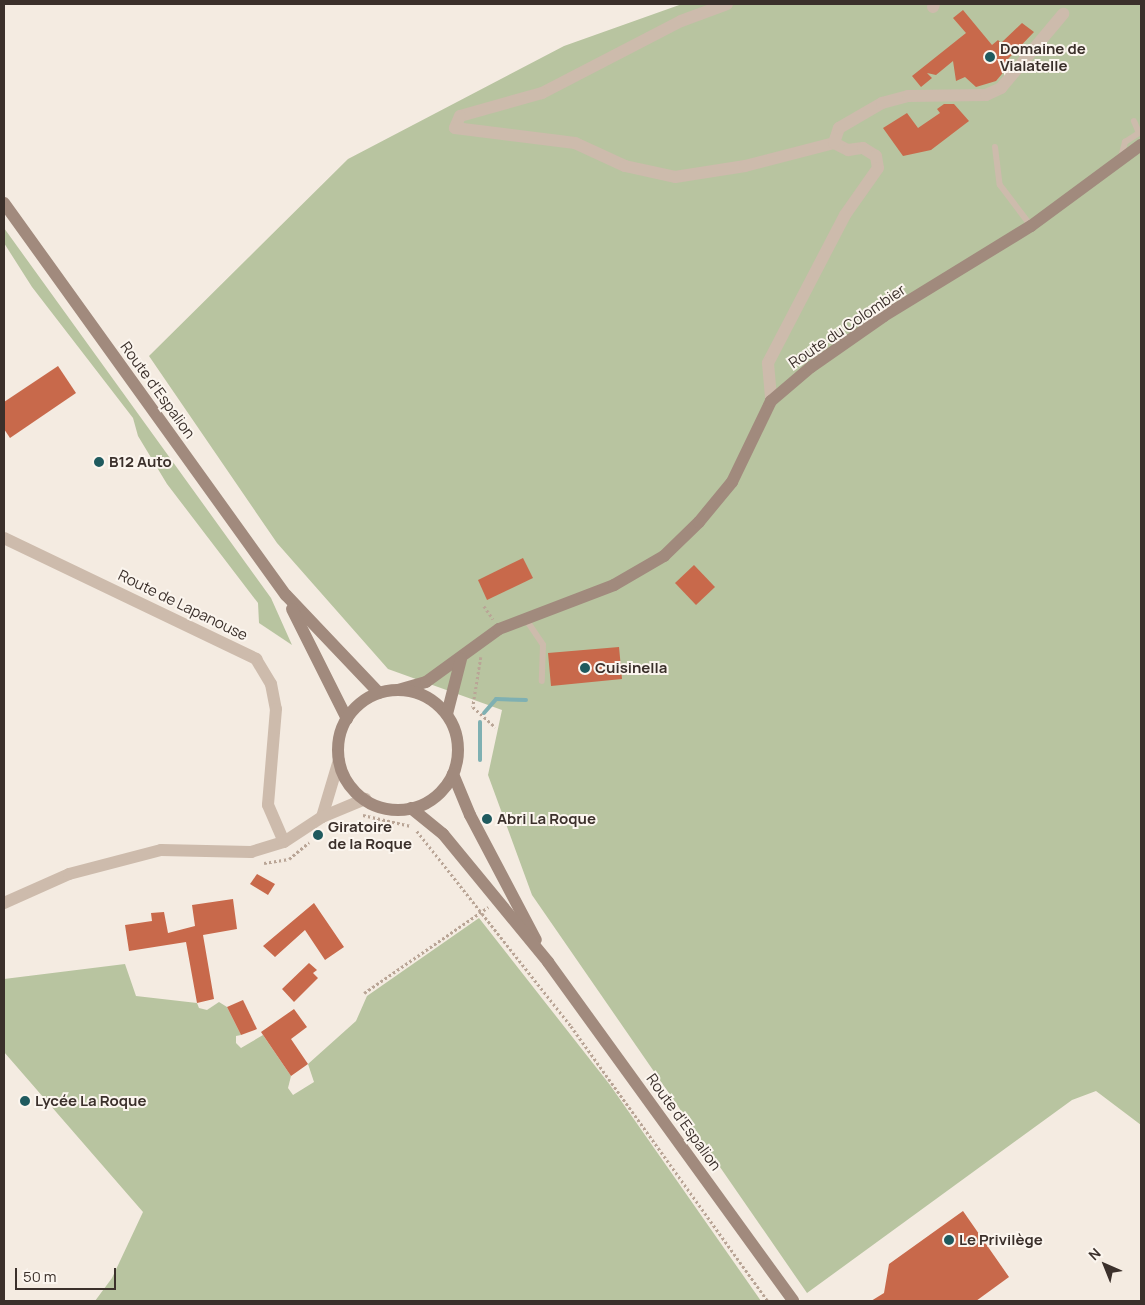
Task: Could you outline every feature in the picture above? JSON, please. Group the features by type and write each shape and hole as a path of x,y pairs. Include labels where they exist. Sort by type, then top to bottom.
{"main road":[{"name":"Route du Colombier","path":"398,690 426,682 461,659 482,640 525,618 614,585 664,556 699,522 732,482 771,401 811,367 884,316 1030,226 1141,145"},
{"name":"Route d'Espalion","path":"4,203 286,595 379,693"},
{"name":"Route d'Espalion","path":"286,595 347,719"},
{"path":"447,714 461,659"},
{"path":"398,690 425,696 447,714 458,743 453,774 436,796 411,808 387,808 365,799 348,782 340,760 340,739 347,719 361,703 379,693 398,690"},
{"name":"Route d'Espalion","path":"453,774 470,815 548,962"},
{"name":"Route d'Espalion","path":"411,808 443,834 496,901 548,962 793,1301"}],"street":[{"path":"727,4 681,21 542,93 460,116 455,128 575,143 625,166 675,177 744,166 834,143 848,150 863,148 876,156 878,168 845,215 768,363 771,401"},
{"path":"834,143 838,128 882,103 908,96 986,96 1001,88 1063,14"},
{"name":"Route de Lapanouse","path":"4,538 256,659 271,684 276,709 268,805 284,842"},
{"path":"322,817 340,760"},
{"path":"4,903 68,874 161,850 251,852 284,842 322,817 365,799"}],"lane":[{"path":"1120,161 1125,142 1139,133 1134,120"},
{"path":"995,147 1000,185 1030,226"},
{"path":"525,618 543,645 542,681"}],"path":[{"path":"482,640 473,707 495,727"},
{"path":"359,815 414,826 482,911 644,1123 768,1301"},
{"path":"261,863 284,860 312,840"},
{"path":"364,993 496,901"}],"green space":[{"path":"682,4 1141,4 1141,1125 1096,1091 1072,1100 807,1293 532,895 488,775 502,710 388,669 277,543 149,356 348,159 564,46"},
{"path":"4,228 271,598 292,645 259,623 258,603 167,484 138,436 133,418 32,287 4,243"},
{"path":"479,918 610,1085 761,1301 95,1301 112,1278 143,1212 4,1052 4,979 125,964 136,996 197,1003 199,1008 207,1010 219,1002 227,1007 241,1035 236,1036 236,1043 241,1048 263,1035 291,1076 288,1088 293,1095 314,1082 308,1064 356,1021 367,996"}],"building":[{"path":"963,10 992,45 998,40 1001,43 1022,23 1034,32 1008,59 1012,62 996,81 976,87 965,77 956,81 953,61 936,75 927,73 932,78 921,87 912,76 966,33 953,18"},
{"path":"944,104 954,104 969,121 931,150 903,156 883,128 907,113 918,128 940,113 937,109"},
{"path":"58,366 76,393 10,438 4,429 4,402"},
{"path":"523,558 533,578 487,600 478,580"},
{"path":"694,565 715,587 696,605 675,583"},
{"name":"Cuisinella","path":"619,647 622,679 551,686 548,653"},
{"path":"257,874 275,884 268,895 250,884"},
{"path":"233,899 237,929 203,935 214,999 197,1003 186,942 129,951 125,925 152,921 151,913 164,912 168,933 195,926 192,905"},
{"path":"314,903 344,947 325,960 305,930 275,957 263,946"},
{"path":"309,963 317,970 313,973 318,978 294,1002 282,989"},
{"path":"243,1000 257,1029 241,1035 227,1007"},
{"path":"294,1009 307,1027 291,1039 308,1064 291,1076 261,1032"},
{"path":"963,1211 1009,1277 976,1301 871,1301 884,1293 889,1264"}],"waterway":[{"path":"484,713 496,699 526,700"},
{"path":"480,722 480,760"}],"place":[{"name":"Domaine de Vialatelle","path":"990,57"},
{"name":"B12 Auto","path":"99,462"},
{"name":"Cuisinella","path":"585,668"},
{"name":"Abri La Roque","path":"487,819"},
{"name":"Giratoire de la Roque","path":"318,835"},
{"name":"Lycée La Roque","path":"25,1101"},
{"name":"Le Privilège","path":"949,1240"}]}
